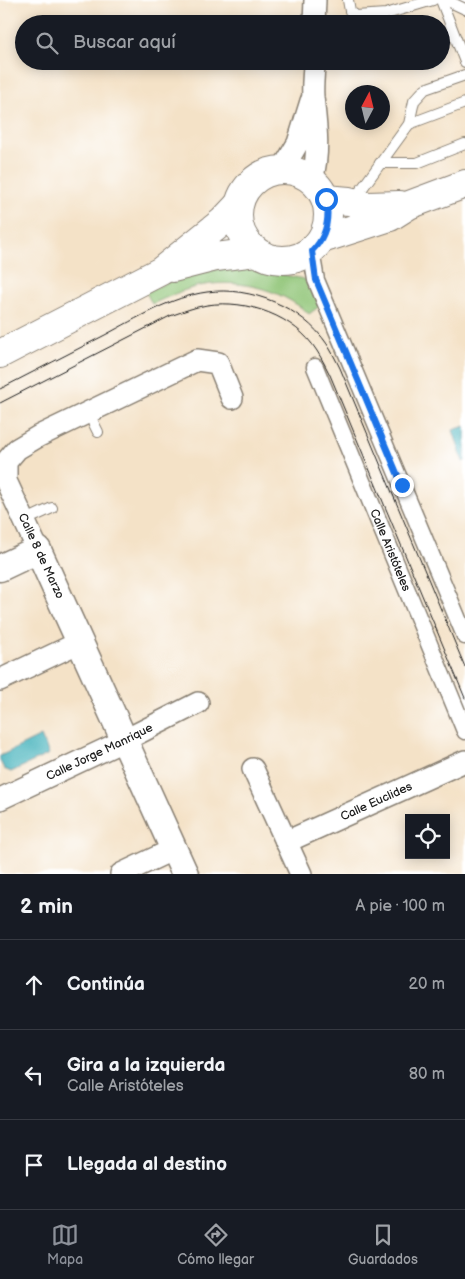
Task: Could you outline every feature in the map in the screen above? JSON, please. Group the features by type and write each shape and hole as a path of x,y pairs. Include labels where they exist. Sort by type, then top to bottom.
{"main road":[{"path":"409,204 368,206 329,193 298,173 282,170 268,172 255,180 245,190 239,204 238,217 240,230 246,242 256,252 269,259 284,261 298,258 317,245 390,217 409,204 465,184"},
{"path":"317,245 327,226 329,193"},
{"path":"0,354 161,271 222,222 239,204"},
{"path":"161,271 216,257 256,252"}],"street":[{"path":"314,15 315,0"},
{"path":"314,70 313,96 318,130 315,169 329,193"},
{"path":"282,170 298,144 313,96"},
{"path":"317,245 316,280 465,636"},
{"name":"Calle 8 de Marzo","path":"185,874 6,481 6,462 17,449 88,412 197,360 218,363 232,398"},
{"name":"Calle Aristóteles","path":"315,367 465,731"},
{"path":"0,568 38,550"},
{"path":"0,680 80,642"},
{"name":"Calle Jorge Manrique","path":"0,799 198,703"},
{"name":"Calle Euclides","path":"286,842 465,761"},
{"path":"253,769 300,874"},
{"path":"120,874 174,849"}],"lane":[{"path":"348,0 350,11 355,15"},
{"path":"371,15 386,14 434,0"},
{"path":"441,0 447,15"},
{"path":"451,1 465,9"},
{"path":"450,23 465,62"},
{"path":"329,193 361,190 409,124 414,101 425,89 465,75"},
{"path":"409,124 465,102"},
{"path":"380,164 418,162 465,144"},
{"path":"88,412 98,432"},
{"path":"24,521 52,508"}],"green space":[{"path":"244,266 308,280 321,305 309,314 284,297 270,291 241,284 225,283 195,287 152,304 146,292 187,273"}],"water":[{"path":"465,426 465,461 463,462 453,430"},
{"path":"41,736 49,754 11,772 4,769 0,756"}],"tram line":[{"path":"0,389 154,309 180,298 207,292 241,292 258,296 290,310 304,319 316,331 327,344 340,368 465,667"},
{"path":"0,403 170,316 193,308 207,305 238,305 254,308 283,319 308,339 330,375 465,698"}],"route":[{"path":"326,199 329,213 327,226 322,240 312,251 316,280 402,485"}]}
